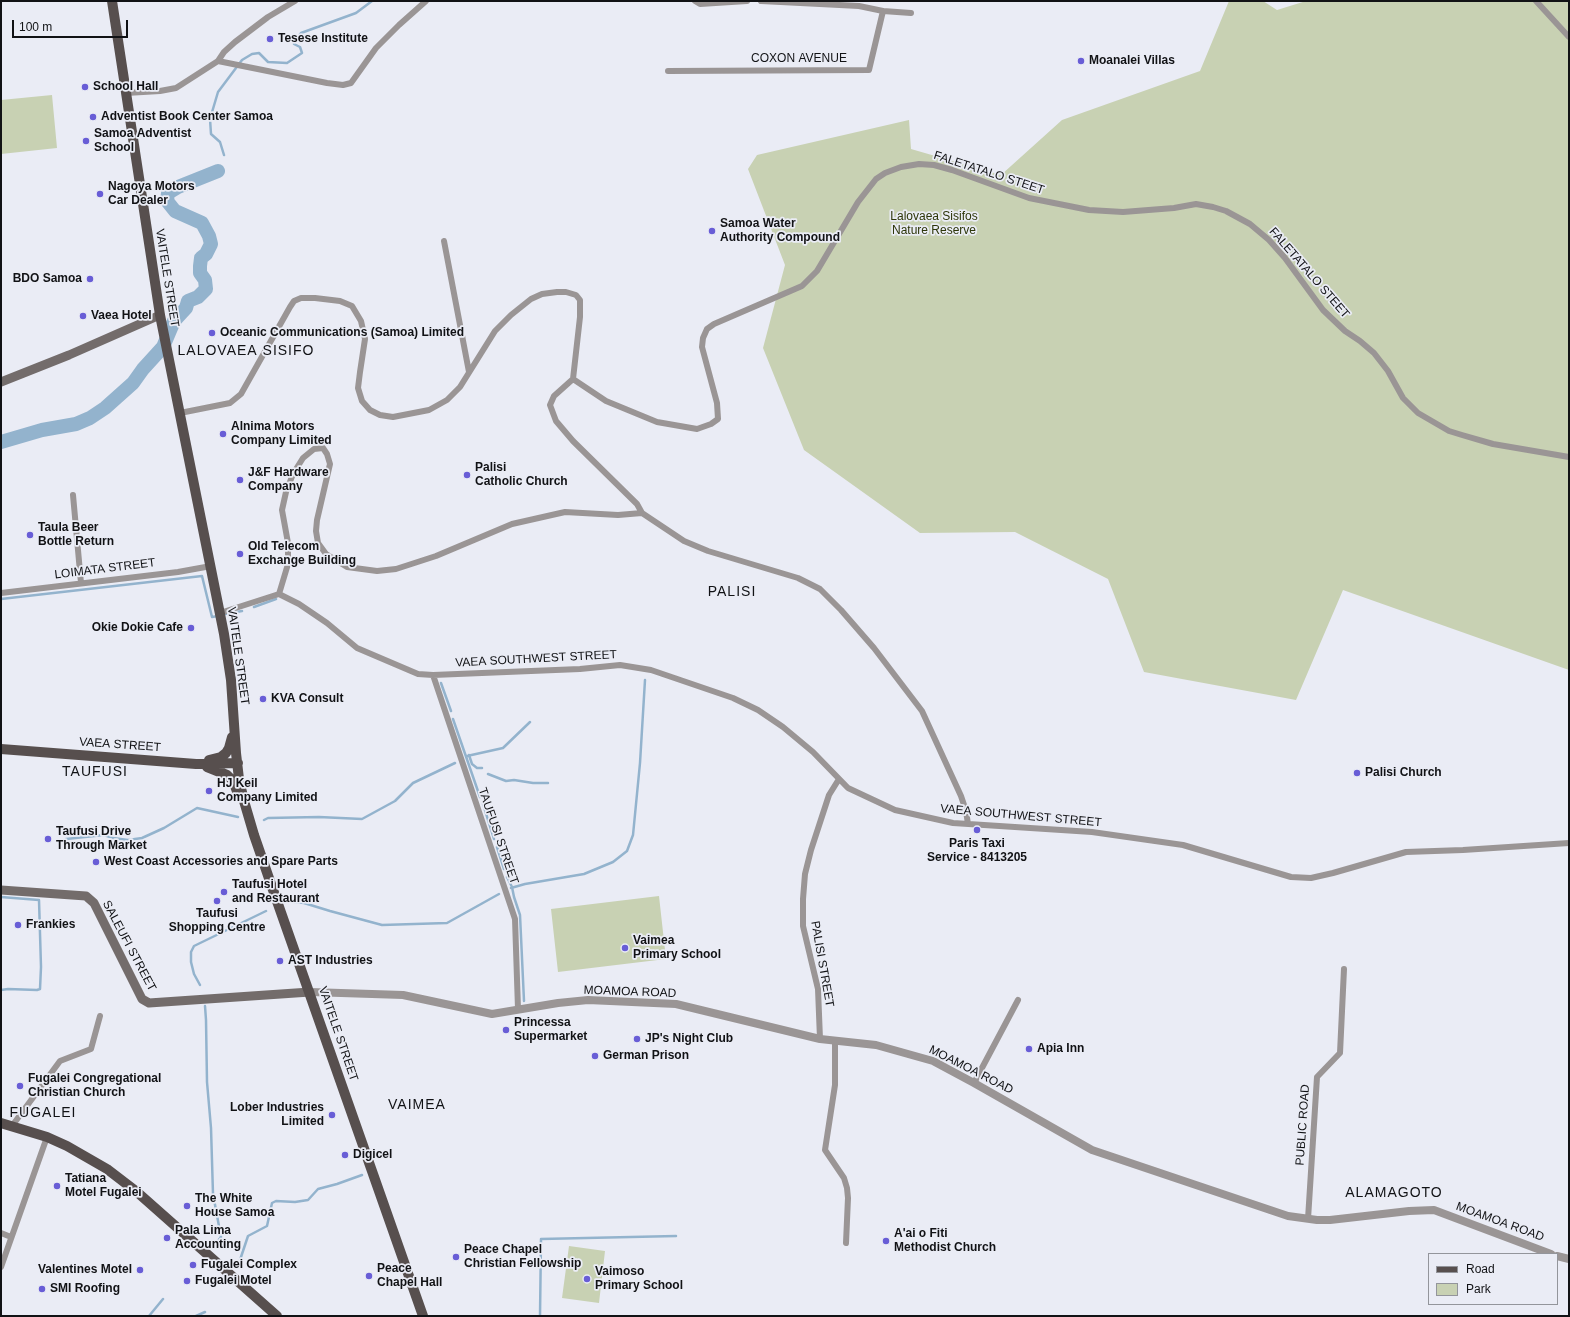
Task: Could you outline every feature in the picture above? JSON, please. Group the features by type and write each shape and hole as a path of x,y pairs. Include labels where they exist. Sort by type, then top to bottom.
{"main road":[{"name":"VAITELE STREET","path":"112,1 160,317 220,613 231,680 234,728 244,801 254,835 423,1316"},
{"path":"1,382 69,356 160,317"},
{"path":"196,764 221,757 226,753 229,748 234,728"},
{"name":"VAEA STREET","path":"1,749 196,764 238,763"},
{"path":"196,764 221,771 233,781 242,809 254,835"},
{"name":"SALEUFI STREET","path":"1,890 86,896 94,903 142,999 149,1003 310,992"},
{"path":"1,1123 47,1137 67,1146 102,1166 137,1192 277,1316"}],"street":[{"path":"126,93 160,91 176,88 218,61 224,52 235,42 268,16 295,1"},
{"path":"218,61 327,83 342,85 351,83 376,48 426,1"},
{"path":"695,1 700,4 747,1"},
{"path":"761,1 859,6 883,11 911,13"},
{"path":"1536,1 1569,37"},
{"name":"COXON AVENUE","path":"668,71 869,70 883,11"},
{"name":"FALETATALO STEET","path":"573,378 606,401 657,422 697,429 711,424 718,419 717,404 702,347 703,338 708,329 714,324 802,286 817,271 858,202 876,179 885,173 901,167 919,164 934,165 1029,198 1083,209 1123,212 1174,208 1196,204 1226,211 1250,224 1269,240 1285,258 1323,310 1345,331 1374,353 1388,371 1403,398 1418,413 1449,431 1462,435 1493,444 1569,457"},
{"path":"444,241 469,372"},
{"path":"180,413 230,403 241,394 290,307 294,301 301,298 340,301 352,306 361,321 365,339 358,388 362,401 370,410 380,415 393,417 429,410 447,400 460,387 495,331 511,315 531,299 542,294 557,292 566,292 576,295 580,300 580,317 573,378 554,396 550,404 556,421 637,504 642,513 684,541 708,551 798,578 820,589 841,610 874,648 922,711 961,796 966,811 968,824"},
{"path":"220,613 279,594 288,564 288,543 282,510 286,492 293,474 303,458 314,449 322,448 327,454 330,464 317,520 316,531 318,542 326,554 347,567 377,571 396,569 436,556 512,524 565,512 618,515 642,513"},
{"path":"73,495 81,583"},
{"name":"LOIMATA STREET","path":"1,593 178,572 211,566"},
{"name":"VAEA SOUTHWEST STREET","path":"279,594 299,604 327,623 357,648 418,674 433,675 580,669 620,665 651,670 733,698 758,710 789,732 813,752 848,788 895,810 922,817 968,824 1092,832 1183,845 1290,877 1311,878 1406,852 1569,843"},
{"name":"TAUFUSI STREET","path":"433,675 515,919 518,1009"},
{"name":"PALISI STREET","path":"820,1039 818,989 803,928 803,898 805,874 810,850 829,795 839,779"},
{"name":"PUBLIC ROAD","path":"1308,1219 1317,1077 1340,1053 1344,969"},
{"name":"MOAMOA ROAD","path":"310,992 403,995 492,1014 588,1000 676,1004 820,1039 876,1045 933,1061 1092,1150 1288,1216 1330,1220 1410,1210 1434,1210 1548,1253"},
{"path":"974,1083 1018,1000"},
{"path":"12,1126 60,1061 91,1049 100,1016"},
{"path":"835,1040 835,1085 825,1150 844,1178 847,1188 846,1243"},
{"path":"1,1267 47,1137"},
{"path":"1,1233 12,1237"},
{"path":"1558,1256 1569,1259"}],"green space":[{"name":"Lalovaea Sisifos Nature Reserve","path":"1229,1 1263,1 1277,10 1306,1 1569,1 1569,670 1343,590 1296,700 1144,672 1108,579 1015,532 920,533 804,450 763,348 785,265 748,169 757,155 909,120 911,149 1001,175 1062,120 1200,71"},
{"path":"52,95 57,148 1,154 1,100"},
{"path":"659,896 666,959 558,972 551,909"},
{"path":"569,1246 605,1251 599,1303 562,1298"}],"waterway":[{"path":"224,155 220,142 211,134 210,119 218,92 242,60 252,54 259,53 268,62 287,63 302,53 300,47 294,44 301,33 356,13 372,1"},
{"path":"1,442 42,430 76,424 90,418 105,408 133,383 143,369 163,347 174,321 186,308 188,301 198,297 206,289 205,280 200,273 200,266 201,258 206,254 211,244 209,236 202,223 175,211 167,201 168,193 178,187 218,171"},
{"path":"1,599 202,576 212,617 218,616"},
{"path":"254,607 276,599"},
{"path":"225,614 242,611"},
{"path":"511,888 525,884 584,874 613,862 627,851 633,835 640,763 645,680"},
{"path":"441,683 451,711"},
{"path":"453,719 480,797"},
{"path":"467,756 503,748 530,722"},
{"path":"469,755 472,764 477,768 482,768"},
{"path":"264,820 268,818 319,817 362,819 395,801 413,783 455,763"},
{"path":"488,774 506,781 514,780 533,783 548,783"},
{"path":"483,804 494,839"},
{"path":"66,839 104,835 128,840 142,838 164,828 197,808 238,817"},
{"path":"497,847 504,869"},
{"path":"507,877 512,887 520,915 524,1001"},
{"path":"294,902 304,903 382,925 447,923 499,894"},
{"path":"1,897 39,900 41,967 40,989 1,990"},
{"path":"200,985 194,974 191,962 191,952 194,946 266,911"},
{"path":"205,1006 207,1082 211,1128 213,1194 221,1237 212,1248"},
{"path":"239,1263 248,1236 267,1226 272,1203 276,1201 295,1202 308,1200 318,1189 362,1175"},
{"path":"540,1316 541,1239 676,1236"},
{"path":"149,1316 163,1299"},
{"path":"196,1316 205,1312"}],"place":[{"name":"Tesese Institute","path":"270,39"},
{"name":"Moanalei Villas","path":"1081,61"},
{"name":"School Hall","path":"85,87"},
{"name":"Adventist Book Center Samoa","path":"93,117"},
{"name":"Samoa Adventist School","path":"86,141"},
{"name":"Nagoya Motors Car Dealer","path":"100,194"},
{"name":"Samoa Water Authority Compound","path":"712,231"},
{"name":"BDO Samoa","path":"90,279"},
{"name":"Vaea Hotel","path":"83,316"},
{"name":"Oceanic Communications (Samoa) Limited","path":"212,333"},
{"name":"Alnima Motors Company Limited","path":"223,434"},
{"name":"Palisi Catholic Church","path":"467,475"},
{"name":"J&F Hardware Company","path":"240,480"},
{"name":"Taula Beer Bottle Return","path":"30,535"},
{"name":"Old Telecom Exchange Building","path":"240,554"},
{"name":"Okie Dokie Cafe","path":"191,628"},
{"name":"KVA Consult","path":"263,699"},
{"name":"Palisi Church","path":"1357,773"},
{"name":"HJ Keil Company Limited","path":"209,791"},
{"name":"Paris Taxi Service - 8413205","path":"977,830"},
{"name":"Taufusi Drive Through Market","path":"48,839"},
{"name":"West Coast Accessories and Spare Parts","path":"96,862"},
{"name":"Taufusi Hotel and Restaurant","path":"224,892"},
{"name":"Taufusi Shopping Centre","path":"217,901"},
{"name":"Frankies","path":"18,925"},
{"name":"Vaimea Primary School","path":"625,948"},
{"name":"AST Industries","path":"280,961"},
{"name":"Princessa Supermarket","path":"506,1030"},
{"name":"JP's Night Club","path":"637,1039"},
{"name":"Apia Inn","path":"1029,1049"},
{"name":"German Prison","path":"595,1056"},
{"name":"Fugalei Congregational Christian Church","path":"20,1086"},
{"name":"Lober Industries Limited","path":"332,1115"},
{"name":"Digicel","path":"345,1155"},
{"name":"Tatiana Motel Fugalei","path":"57,1186"},
{"name":"The White House Samoa","path":"187,1206"},
{"name":"Pala Lima Accounting","path":"167,1238"},
{"name":"A'ai o Fiti Methodist Church","path":"886,1241"},
{"name":"Peace Chapel Christian Fellowship","path":"456,1257"},
{"name":"Fugalei Complex","path":"193,1265"},
{"name":"Valentines Motel","path":"140,1270"},
{"name":"Peace Chapel Hall","path":"369,1276"},
{"name":"Vaimoso Primary School","path":"587,1279"},
{"name":"Fugalei Motel","path":"187,1281"},
{"name":"SMI Roofing","path":"42,1289"}],"district":[{"name":"LALOVAEA SISIFO","path":"246,351"},
{"name":"PALISI","path":"732,592"},
{"name":"TAUFUSI","path":"95,772"},
{"name":"VAIMEA","path":"417,1105"},
{"name":"FUGALEI","path":"43,1113"},
{"name":"ALAMAGOTO","path":"1394,1193"}]}
